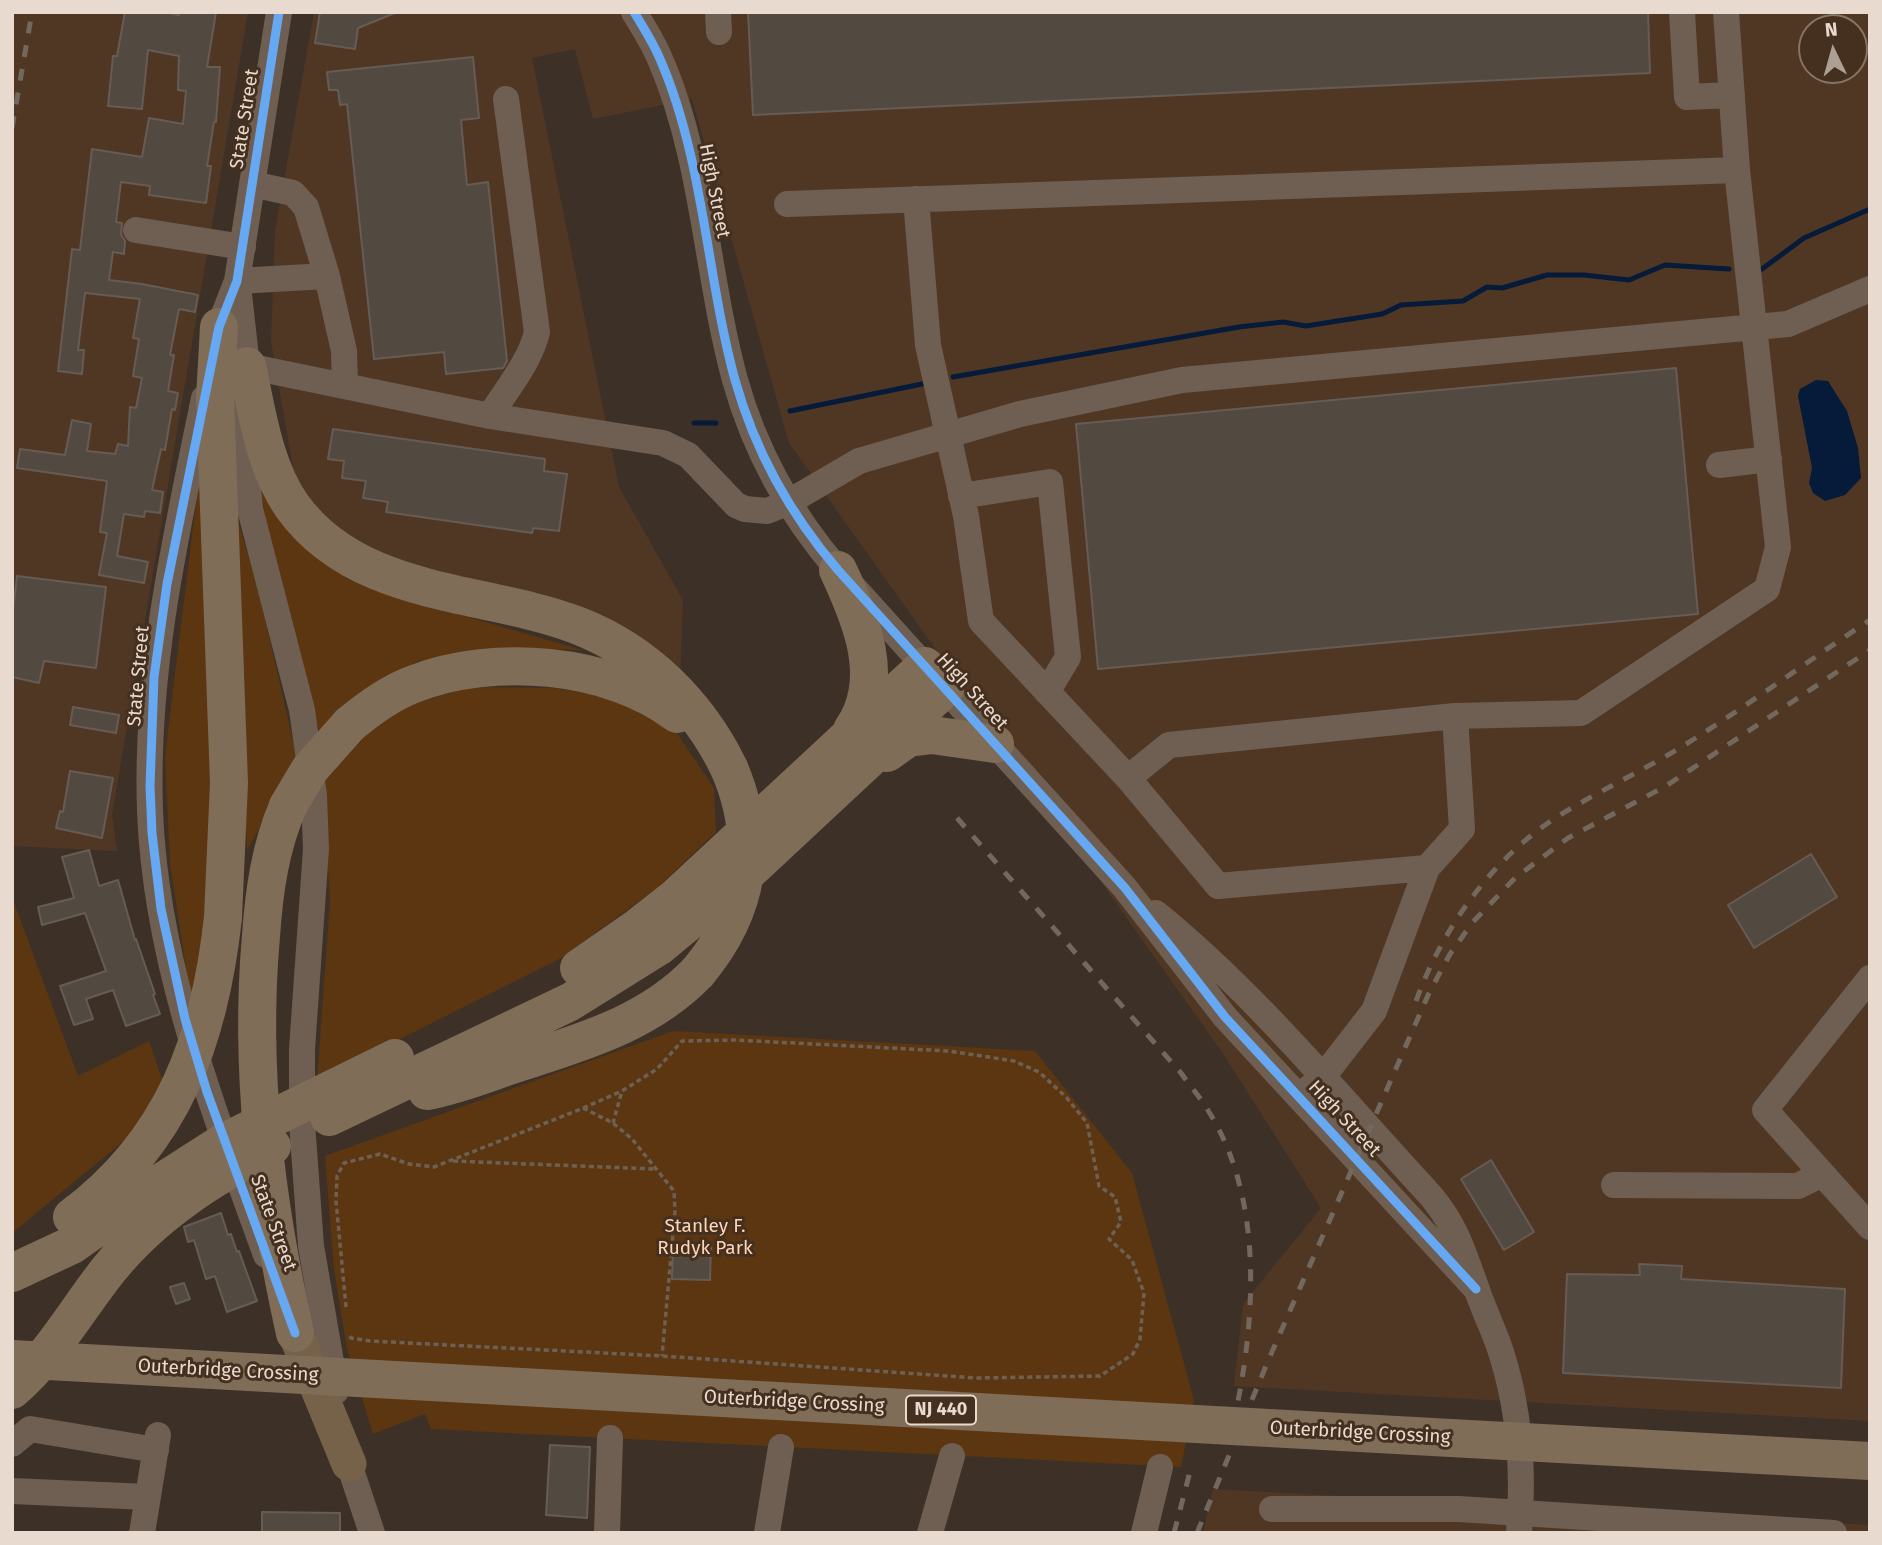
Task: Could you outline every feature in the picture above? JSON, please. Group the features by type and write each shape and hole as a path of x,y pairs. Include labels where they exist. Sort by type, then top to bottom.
{"highway":[{"path":"12,1253 60,1226 100,1196 143,1149 184,1080 201,1035 215,981 223,917 229,783 215,398 219,327"},
{"path":"12,1273 83,1239 165,1179 224,1142 405,1077 461,1082 610,1031 661,1004 698,972 732,921 746,874 743,809 729,768 702,723 672,687 634,656 607,639 562,621 379,572 346,557 320,538 291,503 276,476 265,443 247,366"},
{"path":"838,570 862,632 870,677 853,752"},
{"path":"295,1333 277,1247 261,1120 257,1045 258,969 264,899 273,850 288,806 310,769 350,724 398,691 441,676 508,667 564,670 621,683 653,698 695,729 718,752 729,768"},
{"path":"12,1390 40,1362 126,1248 157,1218 244,1161 405,1077 620,940 853,752 935,677"},
{"path":"853,752 908,738 932,736 995,744"},
{"name":"Outerbridge Crossing","path":"12,1359 1870,1461"},
{"name":"Outerbridge Crossing","path":"12,1381 1870,1482"}],"main road":[{"name":"State Street","path":"295,1333 349,1464"}],"street":[{"name":"State Street","path":"279,12 237,281 219,327 178,522 156,651 151,725 152,833 165,932 185,1019 207,1092 295,1333"},
{"name":"High Street","path":"634,12 660,58 678,110 689,150 735,379 758,445 787,503 838,570 1125,888 1204,992 1476,1289"},
{"path":"1682,12 1687,97 1732,95"},
{"path":"1128,778 1170,745 1455,716 1581,713 1766,590 1778,547 1737,170 1726,12"},
{"path":"490,416 534,343 537,332 506,99"},
{"path":"787,204 1737,170"},
{"path":"253,184 293,192 306,207 327,276 344,351 345,386"},
{"path":"916,199 928,345 961,496 981,621 1128,778 1218,886 1427,868"},
{"path":"136,230 243,247"},
{"path":"237,281 327,276"},
{"name":"State Street","path":"237,281 247,366 244,446 250,509 302,710 314,795 316,849 302,1048 303,1146 313,1259 349,1464 372,1533"},
{"path":"247,366 490,416 663,443 688,455 729,499 745,509 766,511 787,503 859,461 1020,414 1182,380 1788,324 1870,289"},
{"path":"1719,465 1769,459"},
{"path":"961,496 1050,482 1069,657 1047,692"},
{"path":"1299,1096 1322,1078 1374,1011 1427,868 1462,829 1455,716"},
{"name":"High Street","path":"1125,888 1216,966 1441,1209 1464,1248 1476,1289 1495,1334 1513,1398 1521,1458 1519,1523"},
{"path":"1870,978 1765,1110 1870,1227"},
{"path":"1614,1185 1798,1186 1822,1174"},
{"path":"12,1444 30,1429 157,1442 142,1533"},
{"path":"607,1533 610,1438"},
{"path":"767,1533 781,1447"},
{"path":"930,1533 952,1456"},
{"path":"1144,1533 1160,1466"},
{"path":"12,1491 148,1497"},
{"path":"1272,1509 1458,1521 1834,1533"}],"path":[{"path":"346,1313 336,1200 337,1176 344,1163 380,1154 409,1164 434,1167 622,1091 657,1069 682,1041 700,1039 949,1051 1014,1061 1039,1072 1066,1097 1087,1123 1099,1186 1115,1198 1121,1222 1109,1239 1132,1260 1144,1293 1140,1339 1133,1354 1100,1376 976,1378 662,1356 370,1341 351,1338 348,1326"},
{"path":"613,1123 622,1091"},
{"path":"583,1108 613,1123 632,1139 674,1191 675,1211 662,1356"},
{"path":"451,1160 656,1170"}],"shaded area":[{"path":"13,12 248,12 112,815 117,851 12,846"},
{"path":"314,12 1870,12 1870,1421 1234,1386 1243,1304 1321,1208 1224,1055 789,443 692,99 593,119 575,49 532,58 619,487 683,600 680,680 365,563 296,484 271,342 275,231"},
{"path":"1213,1489 1870,1525 1870,1533 1203,1533"}],"green space":[{"path":"200,470 211,707 212,889 191,1001 170,863 165,756"},
{"path":"259,478 405,599 583,650 499,648 418,661 358,695 319,731 262,523"},
{"path":"230,495 257,584 298,763 247,850"},
{"path":"470,687 553,688 612,696 674,729 714,788 716,832 657,888 561,958 317,1081 330,900 322,773 360,739 410,705"},
{"path":"12,897 78,1076 149,1041 164,1085 153,1117 12,1233"},
{"name":"Stanley F. Rudyk Park","path":"673,1031 1035,1051 1132,1173 1194,1400 1181,1467 431,1429 425,1414 373,1434 347,1349 334,1269 325,1156"}],"water":[{"path":"1816,380 1828,381 1847,411 1858,448 1861,478 1845,495 1825,501 1813,493 1809,483 1812,468 1798,396 1800,389"}],"building":[{"path":"125,12 179,15 179,12 216,12 207,67 220,67 216,122 207,166 211,166 206,203 149,195 150,186 121,182 116,222 122,223 124,254 113,252 109,280 198,295 195,312 179,309 170,355 174,355 168,391 178,393 175,410 172,409 165,450 161,449 152,490 163,492 160,513 145,511 144,517 124,514 117,556 148,562 144,583 99,575 107,533 100,532 107,481 17,468 20,449 65,455 72,420 91,424 87,451 115,454 118,444 128,446 130,407 136,408 142,378 133,376 139,339 133,338 140,299 85,293 78,350 84,350 82,374 58,371 72,249 80,250 92,149 142,157 149,118 183,124 186,91 178,90 179,56 148,50 142,109 108,106 113,56 117,56"},
{"path":"320,12 395,13 358,28 355,49 315,43"},
{"path":"748,12 1648,12 1650,73 753,115"},
{"path":"473,57 479,118 461,120 467,185 488,182 507,361 503,368 446,374 444,352 374,359 347,104 340,105 338,90 329,90 327,72"},
{"path":"1676,368 1698,614 1098,669 1076,424"},
{"path":"333,429 545,459 544,471 567,474 559,531 533,528 532,533 386,512 388,502 363,498 366,481 342,478 344,461 328,459"},
{"path":"17,576 106,587 96,668 44,661 39,683 12,677 12,619"},
{"path":"73,707 119,715 116,733 70,725"},
{"path":"70,771 113,778 102,838 56,828 60,811 63,812"},
{"path":"89,850 99,886 118,880 160,1014 126,1026 113,990 86,999 93,1019 74,1025 60,986 106,971 85,913 42,925 38,907 74,898 62,857"},
{"path":"1811,854 1837,897 1754,948 1728,905"},
{"path":"1491,1160 1534,1232 1504,1250 1461,1179"},
{"path":"221,1213 228,1235 231,1234 237,1252 239,1251 257,1301 227,1312 215,1276 206,1279 194,1240 188,1242 184,1227"},
{"path":"673,1245 711,1246 710,1280 672,1279"},
{"path":"1639,1264 1682,1266 1681,1279 1845,1289 1841,1388 1563,1373 1567,1274 1640,1275"},
{"path":"184,1283 190,1299 176,1304 170,1287"},
{"path":"550,1445 590,1447 587,1518 546,1515"},
{"path":"262,1512 340,1513 340,1533 262,1533"}],"waterway":[{"path":"1762,269 1804,238 1870,209"},
{"path":"953,377 1239,327 1283,322 1306,326 1382,314 1401,305 1463,301 1487,287 1502,288 1547,275 1584,275 1629,280 1665,265 1729,269"},
{"path":"790,411 922,384"},
{"path":"694,423 716,423"}],"railway":[{"path":"12,128 32,12"},
{"path":"1416,1001 1427,973 1456,921 1473,896 1513,851 1560,815 1694,739 1870,620"},
{"path":"1197,1533 1268,1361 1429,993 1450,954 1472,923 1515,878 1568,838 1666,786 1870,650"},
{"path":"957,818 1181,1073 1206,1107 1227,1148 1240,1186 1247,1226 1250,1268 1246,1350 1232,1429"},
{"path":"1174,1533 1192,1464"}],"cycle path":[{"path":"279,12 237,281 219,327 167,584 154,677 150,786 152,833 161,909 185,1019 207,1092 295,1333"},
{"path":"634,12 660,59 675,97 695,177 725,340 743,406 763,456 789,504 838,570 1125,888 1225,1017 1476,1289"}]}
